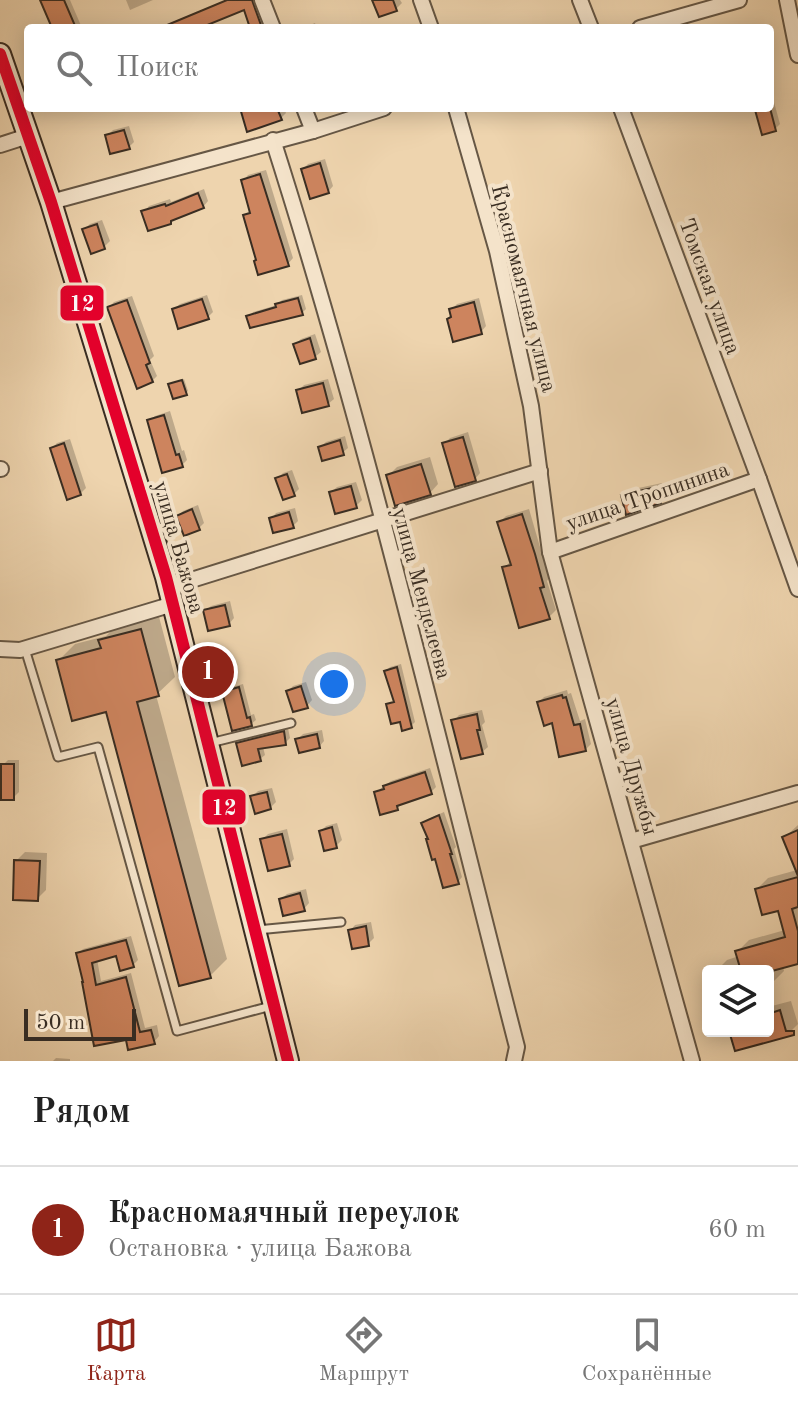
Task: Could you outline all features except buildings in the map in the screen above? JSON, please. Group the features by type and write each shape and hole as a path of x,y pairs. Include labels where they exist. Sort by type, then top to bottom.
{"main road":[{"name":"улица Бажова","path":"0,54 51,202 171,596 288,1061"}],"street":[{"path":"262,0 271,24"},
{"path":"421,0 430,24"},
{"path":"580,0 589,24"},
{"path":"654,24 739,0"},
{"path":"798,3 790,0 798,55"},
{"path":"306,112 313,131"},
{"path":"51,202 313,131 372,112"},
{"name":"Красномаячная улица","path":"457,112 497,251 531,406 540,475"},
{"name":"Томская улица","path":"622,112 798,589"},
{"path":"0,145 28,136"},
{"name":"улица Менделеева","path":"273,140 312,262 382,520 517,1047 514,1061"},
{"path":"0,649 20,650 382,520 540,475"},
{"name":"улица Дружбы","path":"540,475 550,552 692,1061"},
{"name":"улица Тропинина","path":"550,552 759,479"},
{"path":"631,841 798,793"}],"lane":[{"path":"25,648 58,757 98,747 177,1031 273,1005"},
{"path":"208,743 291,723"},
{"path":"255,931 341,922"}],"transit line":[{"name":"12","path":"0,54 51,202 166,577 288,1061"}],"place":[{"name":"Красномаячный переулок","path":"208,672"}]}
